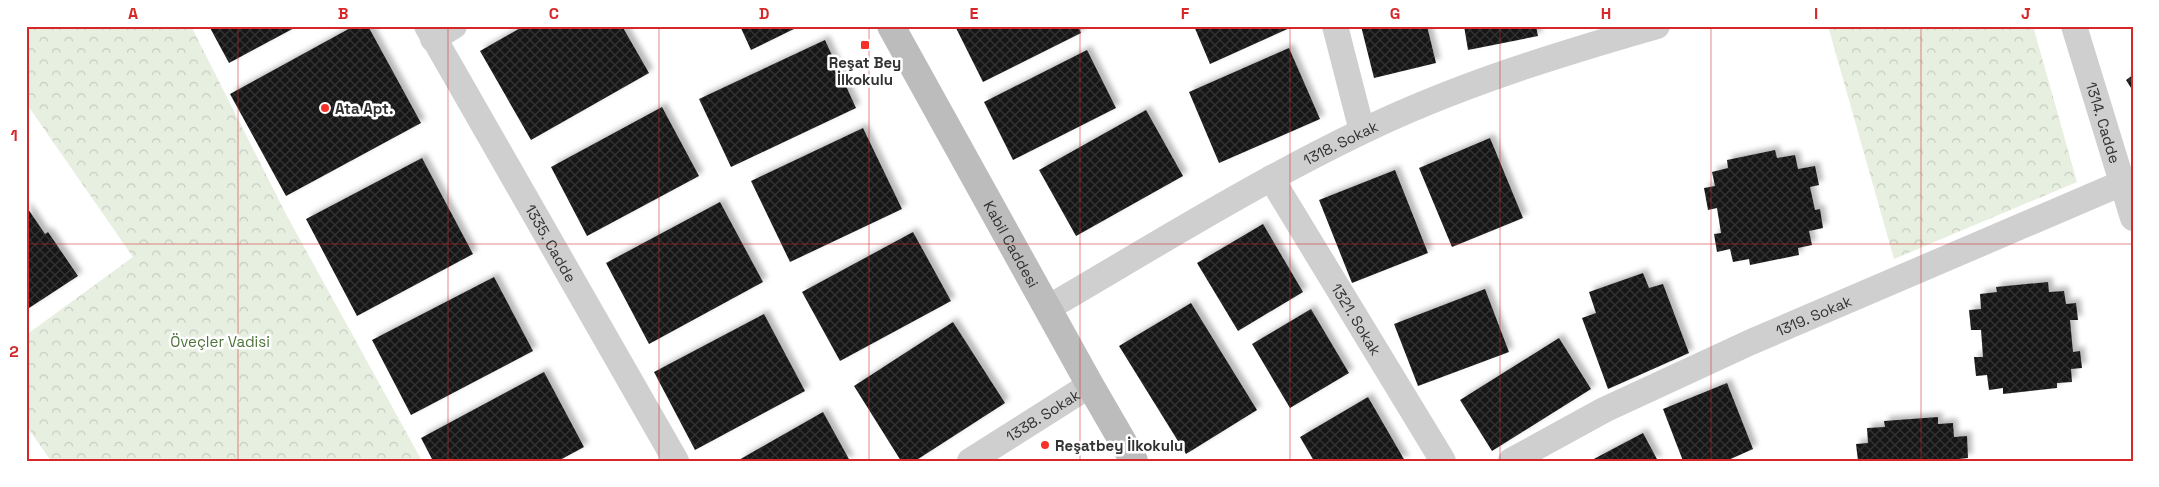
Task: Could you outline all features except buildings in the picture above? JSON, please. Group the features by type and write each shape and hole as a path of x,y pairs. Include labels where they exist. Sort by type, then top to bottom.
{"main road":[{"name":"Kabil Caddesi","path":"891,26 1134,461"}],"street":[{"path":"1335,26 1362,131"},
{"name":"1318. Sokak","path":"1048,308 1271,178 1362,131 1528,64 1583,37 1657,26"},
{"name":"1314. Cadde","path":"2074,26 2133,218"},
{"name":"1335. Cadde","path":"438,30 676,461"},
{"name":"1321. Sokak","path":"1271,178 1443,461"},
{"name":"1319. Sokak","path":"1511,461 1604,410 1752,342 2122,183"},
{"name":"1338. Sokak","path":"970,461 1090,385"}],"green space":[{"name":"Öveçler Vadisi","path":"26,26 191,26 287,216 422,461 51,461 26,425 26,335 133,257 26,103"},
{"path":"1828,26 2033,26 2077,182 1894,259"}],"place":[{"name":"Reşat Bey İlkokulu","path":"865,45"},
{"name":"Ata Apt.","path":"325,108"},
{"name":"Reşatbey İlkokulu","path":"1045,445"}]}
